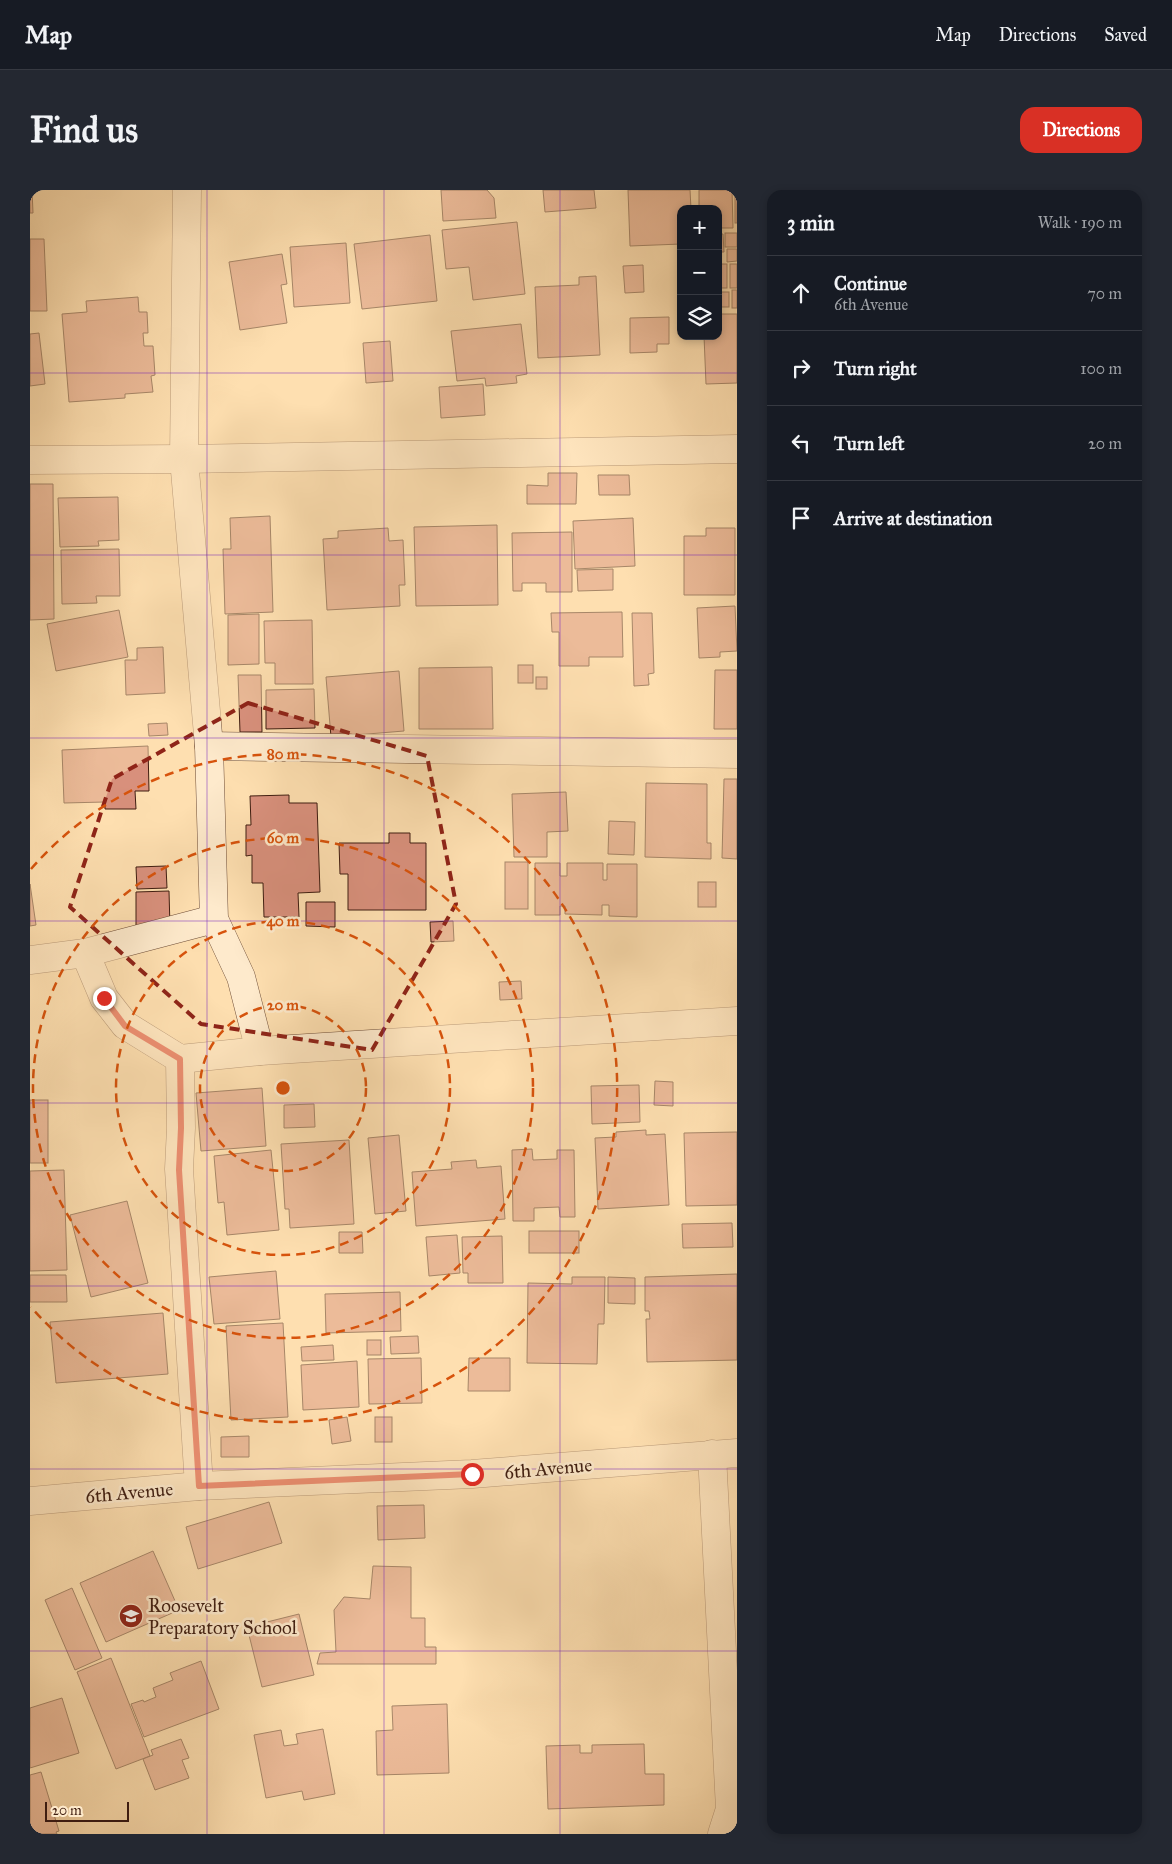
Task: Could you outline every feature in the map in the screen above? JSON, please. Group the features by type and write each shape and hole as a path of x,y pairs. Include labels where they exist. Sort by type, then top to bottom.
{"street":[{"path":"187,190 184,459 209,746 214,919 241,977 260,1051"},
{"path":"30,460 737,449"},
{"path":"209,746 737,754"},
{"path":"30,960 85,954 214,919"},
{"path":"85,954 104,998 125,1026 180,1059 260,1051 737,1021"},
{"path":"180,1059 181,1128 179,1170 199,1486"},
{"path":"722,1834 730,1809 724,1453"},
{"name":"6th Avenue","path":"30,1502 199,1486 472,1474 724,1453"}],"highlighted area":[{"path":"248,703 427,756 456,904 372,1050 201,1024 70,907 112,779"}],"building":[{"path":"30,190 32,190 33,213 30,213"},
{"path":"441,190 487,190 494,198 496,218 443,221"},
{"path":"543,190 594,190 596,208 545,212"},
{"path":"628,190 690,190 691,205 677,205 677,244 630,246"},
{"path":"699,190 732,190 733,228 722,228 722,205 699,205"},
{"path":"735,190 737,190 737,223 735,223"},
{"path":"517,222 525,294 473,300 469,267 446,269 442,230"},
{"path":"725,233 737,233 737,247 725,247"},
{"path":"722,234 723,234 724,252 722,252"},
{"path":"430,235 437,301 362,309 354,244"},
{"path":"30,239 44,239 47,311 30,311"},
{"path":"346,243 350,303 294,307 290,247"},
{"path":"727,249 737,249 737,261 727,262"},
{"path":"282,254 287,284 281,285 287,323 240,330 229,262"},
{"path":"722,264 727,264 727,288 722,288"},
{"path":"730,264 737,264 737,288 730,288"},
{"path":"643,265 644,292 625,293 623,266"},
{"path":"596,276 600,355 538,358 535,287 579,285 579,277"},
{"path":"732,290 737,290 737,308 732,308"},
{"path":"722,292 729,292 729,307 722,307"},
{"path":"138,297 139,312 147,312 148,333 143,333 144,346 153,346 155,375 151,376 153,392 125,394 125,398 69,402 62,314 87,312 86,301"},
{"path":"722,314 737,314 737,383 706,384 704,340 722,340"},
{"path":"669,317 669,344 657,344 657,352 630,353 630,318"},
{"path":"521,324 527,374 516,376 517,383 486,386 485,378 457,381 451,331"},
{"path":"39,333 45,384 30,386 30,334"},
{"path":"390,341 393,381 366,383 363,343"},
{"path":"483,384 485,415 441,418 439,387"},
{"path":"548,473 577,473 576,504 527,504 527,485 548,486"},
{"path":"598,475 629,475 630,495 599,495"},
{"path":"30,484 53,484 54,619 30,620"},
{"path":"118,497 119,540 98,541 99,546 60,547 58,498"},
{"path":"270,516 273,612 225,614 223,549 231,549 230,518"},
{"path":"633,518 635,566 575,569 573,521"},
{"path":"497,525 498,605 416,606 414,527"},
{"path":"388,528 389,541 403,540 405,585 399,585 400,606 327,610 323,539 338,538 338,531"},
{"path":"706,528 735,528 735,595 684,595 684,536 706,536"},
{"path":"572,532 572,592 546,592 546,583 522,583 522,591 513,591 512,533"},
{"path":"119,549 120,596 96,596 97,603 62,604 61,550"},
{"path":"613,569 613,590 578,591 577,570"},
{"path":"735,606 737,651 720,652 720,657 699,658 697,608"},
{"path":"119,610 128,657 56,671 47,624"},
{"path":"622,612 623,657 589,657 589,666 559,666 559,632 552,632 551,613"},
{"path":"632,613 652,613 654,673 648,674 649,685 634,686"},
{"path":"259,614 259,664 228,665 228,615"},
{"path":"312,620 313,684 275,684 275,663 265,663 264,621"},
{"path":"163,647 165,693 126,695 125,660 137,660 137,648"},
{"path":"518,665 533,665 533,683 518,683"},
{"path":"492,667 493,729 419,729 419,668"},
{"path":"715,670 737,670 737,729 714,729"},
{"path":"399,671 404,731 331,737 326,677"},
{"path":"238,675 261,675 262,732 240,732"},
{"path":"536,677 547,677 547,689 536,689"},
{"path":"314,689 315,728 266,729 266,690"},
{"path":"167,723 168,735 149,736 148,724"},
{"path":"148,746 149,791 135,791 136,809 105,809 105,802 64,803 62,750"},
{"path":"724,779 737,779 737,859 722,858"},
{"path":"646,783 707,784 707,843 711,843 711,859 645,857"},
{"path":"566,792 568,831 547,832 547,857 514,857 512,794"},
{"path":"289,795 289,803 317,803 320,892 298,893 299,917 264,917 263,883 252,883 252,855 246,856 246,825 251,825 250,796"},
{"path":"609,821 635,822 634,855 608,854"},
{"path":"389,833 410,833 410,843 426,843 426,910 348,910 348,874 340,874 339,843 389,843"},
{"path":"505,862 528,862 528,909 505,909"},
{"path":"535,863 560,863 560,876 567,876 567,863 603,863 603,880 607,880 607,864 637,864 637,917 609,916 609,905 602,905 602,915 565,914 565,906 560,906 560,915 535,915"},
{"path":"166,866 167,888 137,889 136,867"},
{"path":"698,882 716,882 716,907 698,907"},
{"path":"30,884 36,925 30,926"},
{"path":"169,891 170,928 136,929 136,892"},
{"path":"306,902 335,902 335,927 306,926"},
{"path":"453,921 454,941 431,942 430,922"},
{"path":"521,981 522,999 500,1000 499,982"},
{"path":"655,1081 673,1082 673,1106 654,1105"},
{"path":"639,1085 640,1122 592,1124 591,1086"},
{"path":"262,1088 266,1146 201,1151 196,1093"},
{"path":"30,1100 48,1100 48,1163 30,1163"},
{"path":"314,1104 315,1127 284,1128 284,1105"},
{"path":"646,1130 646,1135 665,1134 669,1205 598,1209 595,1138 616,1137 616,1132"},
{"path":"737,1132 737,1205 686,1206 684,1133"},
{"path":"399,1135 406,1211 375,1214 368,1138"},
{"path":"349,1140 354,1224 290,1228 289,1209 285,1209 281,1144"},
{"path":"532,1149 533,1160 557,1159 557,1150 574,1150 575,1217 560,1217 559,1207 534,1208 534,1221 513,1221 512,1150"},
{"path":"271,1150 279,1230 227,1235 224,1202 218,1203 214,1156"},
{"path":"476,1160 477,1168 501,1166 505,1219 416,1226 412,1172 452,1169 451,1162"},
{"path":"64,1170 67,1270 30,1271 30,1171"},
{"path":"127,1201 148,1283 91,1297 70,1215"},
{"path":"732,1223 733,1247 683,1248 682,1224"},
{"path":"529,1231 579,1231 579,1253 529,1253"},
{"path":"339,1232 362,1232 363,1253 339,1253"},
{"path":"457,1235 460,1273 429,1276 426,1237"},
{"path":"502,1236 503,1283 468,1283 468,1273 463,1273 462,1237"},
{"path":"276,1271 280,1319 214,1324 209,1277"},
{"path":"737,1274 737,1360 647,1362 646,1319 650,1319 649,1311 645,1311 645,1277"},
{"path":"30,1275 66,1275 67,1302 30,1302"},
{"path":"572,1277 605,1277 604,1324 598,1324 597,1364 527,1363 528,1283 572,1284"},
{"path":"608,1277 635,1278 635,1304 608,1303"},
{"path":"400,1292 401,1331 326,1333 325,1294"},
{"path":"163,1313 168,1374 56,1383 50,1322"},
{"path":"283,1323 288,1417 231,1420 226,1326"},
{"path":"418,1336 419,1353 391,1354 390,1337"},
{"path":"367,1340 381,1340 381,1355 367,1355"},
{"path":"333,1345 334,1360 302,1361 301,1347"},
{"path":"421,1358 422,1403 369,1404 368,1359"},
{"path":"469,1358 510,1358 510,1391 468,1391"},
{"path":"357,1361 359,1407 303,1410 301,1365"},
{"path":"347,1417 351,1441 332,1444 329,1420"},
{"path":"375,1417 392,1417 392,1442 375,1442"},
{"path":"249,1436 249,1457 221,1457 221,1437"},
{"path":"269,1502 282,1543 198,1569 186,1527"},
{"path":"424,1505 425,1538 378,1540 377,1506"},
{"path":"153,1551 179,1610 106,1642 80,1583"},
{"path":"373,1566 411,1567 411,1618 425,1618 425,1647 436,1647 436,1664 317,1664 320,1653 336,1652 334,1610 344,1597 370,1599"},
{"path":"72,1588 102,1658 75,1670 45,1600"},
{"path":"299,1614 314,1675 262,1687 247,1627"},
{"path":"111,1658 150,1756 116,1769 77,1672"},
{"path":"201,1661 219,1709 144,1737 131,1704 143,1700 144,1702 156,1697 153,1688 173,1680 170,1673"},
{"path":"62,1698 79,1753 30,1768 30,1708"},
{"path":"447,1704 449,1773 377,1775 376,1731 393,1730 392,1706"},
{"path":"323,1729 335,1794 304,1800 302,1791 266,1798 254,1735 281,1730 284,1746 298,1744 296,1734"},
{"path":"181,1739 189,1758 182,1760 189,1778 155,1790 143,1759 153,1755 151,1750"},
{"path":"644,1744 645,1774 664,1774 664,1805 548,1809 546,1746 580,1745 580,1753 592,1753 592,1745"},
{"path":"41,1772 59,1831 56,1832 57,1834 30,1834 30,1775"}],"place":[{"name":"Roosevelt Preparatory School","path":"131,1616"}],"route":[{"path":"104,998 125,1026 180,1059 181,1128 179,1170 199,1486 472,1474"}]}
